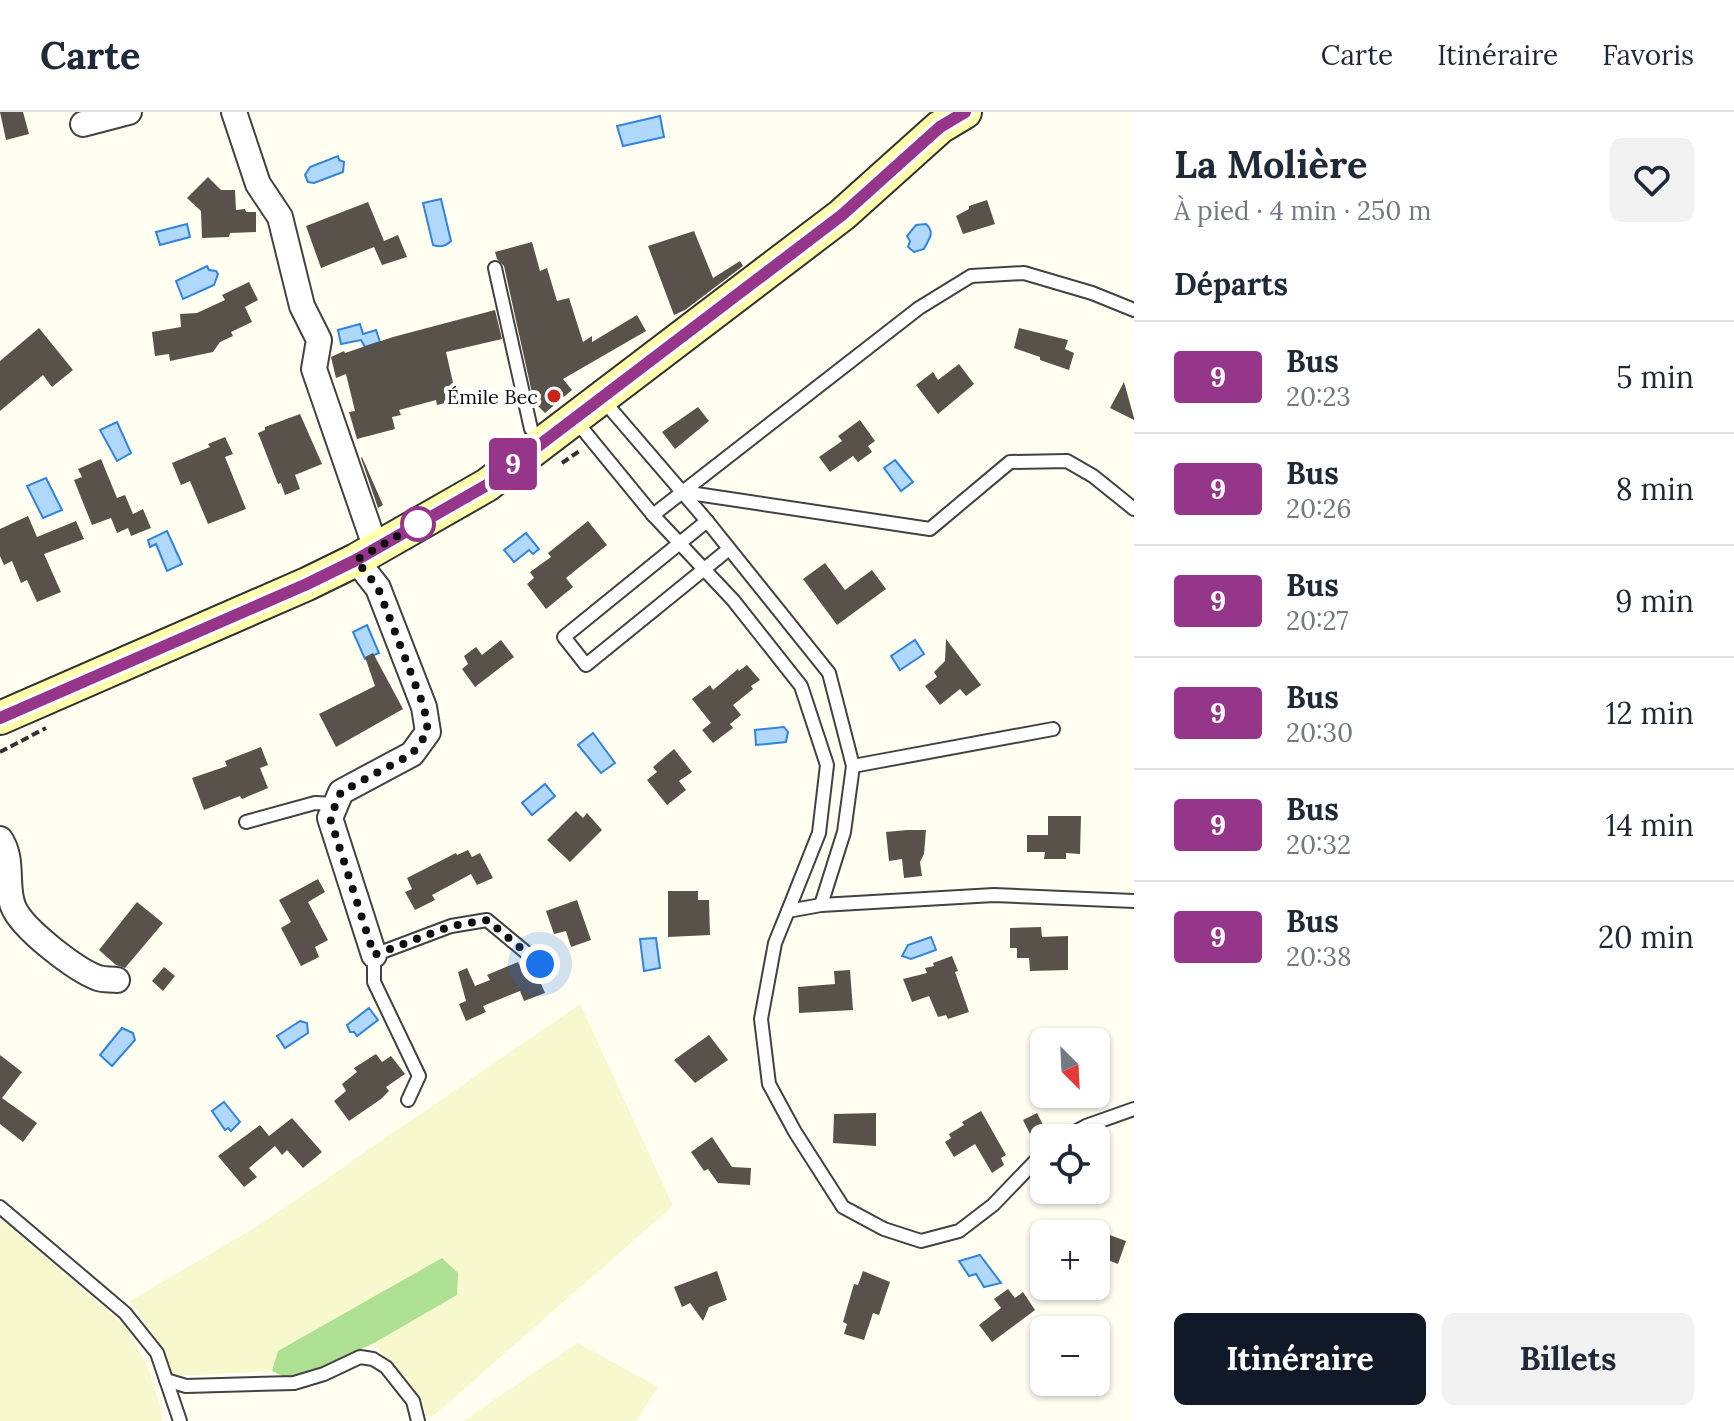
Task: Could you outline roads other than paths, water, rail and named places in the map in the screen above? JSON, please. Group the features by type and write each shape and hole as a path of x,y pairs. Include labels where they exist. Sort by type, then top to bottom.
{"main road":[{"path":"0,718 307,584 487,485 842,215 940,127 965,112"}],"street":[{"path":"83,124 129,112"},
{"path":"234,112 258,184 280,217 302,306 319,340 314,369 366,554 424,707 428,732 412,754 341,792 330,818 374,955"},
{"path":"0,839 6,850 13,906 25,925 89,973 117,980"}],"lane":[{"path":"495,268 531,429"},
{"path":"653,515 919,308 971,276 1024,273 1092,293 1134,310"},
{"path":"601,397 707,521 829,673 853,766 844,832 821,905"},
{"path":"574,418 653,515 733,600 801,686 827,765 819,833 775,943 761,1019 769,1084 795,1132 843,1207 884,1229 921,1241 959,1231 993,1205 1030,1167"},
{"path":"683,492 930,529 1010,462 1067,461 1093,476 1134,509"},
{"path":"707,521 564,637 586,665 729,549"},
{"path":"853,766 1053,729"},
{"path":"246,822 315,803 336,804"},
{"path":"788,911 821,905 994,895 1134,901"},
{"path":"408,1100 419,1076 374,982 374,955 451,926 487,920 540,964"},
{"path":"1092,1124 1134,1109"},
{"path":"0,1207 125,1313 157,1353 180,1421"},
{"path":"166,1380 203,1387 294,1383 324,1374 360,1357 373,1359 386,1367 413,1401 418,1421"}],"water":[{"path":"660,116 664,137 623,146 617,126"},
{"path":"338,156 344,162 343,172 314,183 308,182 305,175 310,167"},
{"path":"441,199 451,241 438,246 433,245 423,203"},
{"path":"187,224 190,237 160,245 156,232"},
{"path":"926,224 931,233 929,240 924,249 914,252 908,247 910,241 907,236 916,225"},
{"path":"207,266 218,274 214,285 183,299 176,281"},
{"path":"360,324 363,334 376,330 380,342 365,347 361,340 341,344 338,330"},
{"path":"117,422 131,453 117,461 100,430"},
{"path":"895,460 913,482 901,491 884,468"},
{"path":"46,478 62,510 43,518 27,486"},
{"path":"167,531 182,564 167,571 156,544 150,547 148,540"},
{"path":"526,533 539,549 533,554 529,550 514,562 504,550"},
{"path":"367,625 379,653 365,659 353,632"},
{"path":"915,640 924,654 900,670 891,656"},
{"path":"784,727 788,732 786,742 756,745 755,730"},
{"path":"593,733 615,763 601,773 578,745"},
{"path":"545,784 555,796 532,815 522,803"},
{"path":"931,937 936,950 911,959 902,956 908,945"},
{"path":"656,938 660,968 644,971 640,939"},
{"path":"369,1008 378,1020 357,1036 350,1032 347,1025"},
{"path":"300,1021 307,1023 308,1033 285,1048 277,1036"},
{"path":"122,1028 133,1033 135,1040 112,1066 100,1055"},
{"path":"224,1102 240,1122 231,1131 228,1128 225,1130 212,1111"},
{"path":"980,1255 1001,1283 984,1287 976,1274 969,1276 959,1261"}],"place":[{"name":"Émile Bec","path":"554,396"}]}
